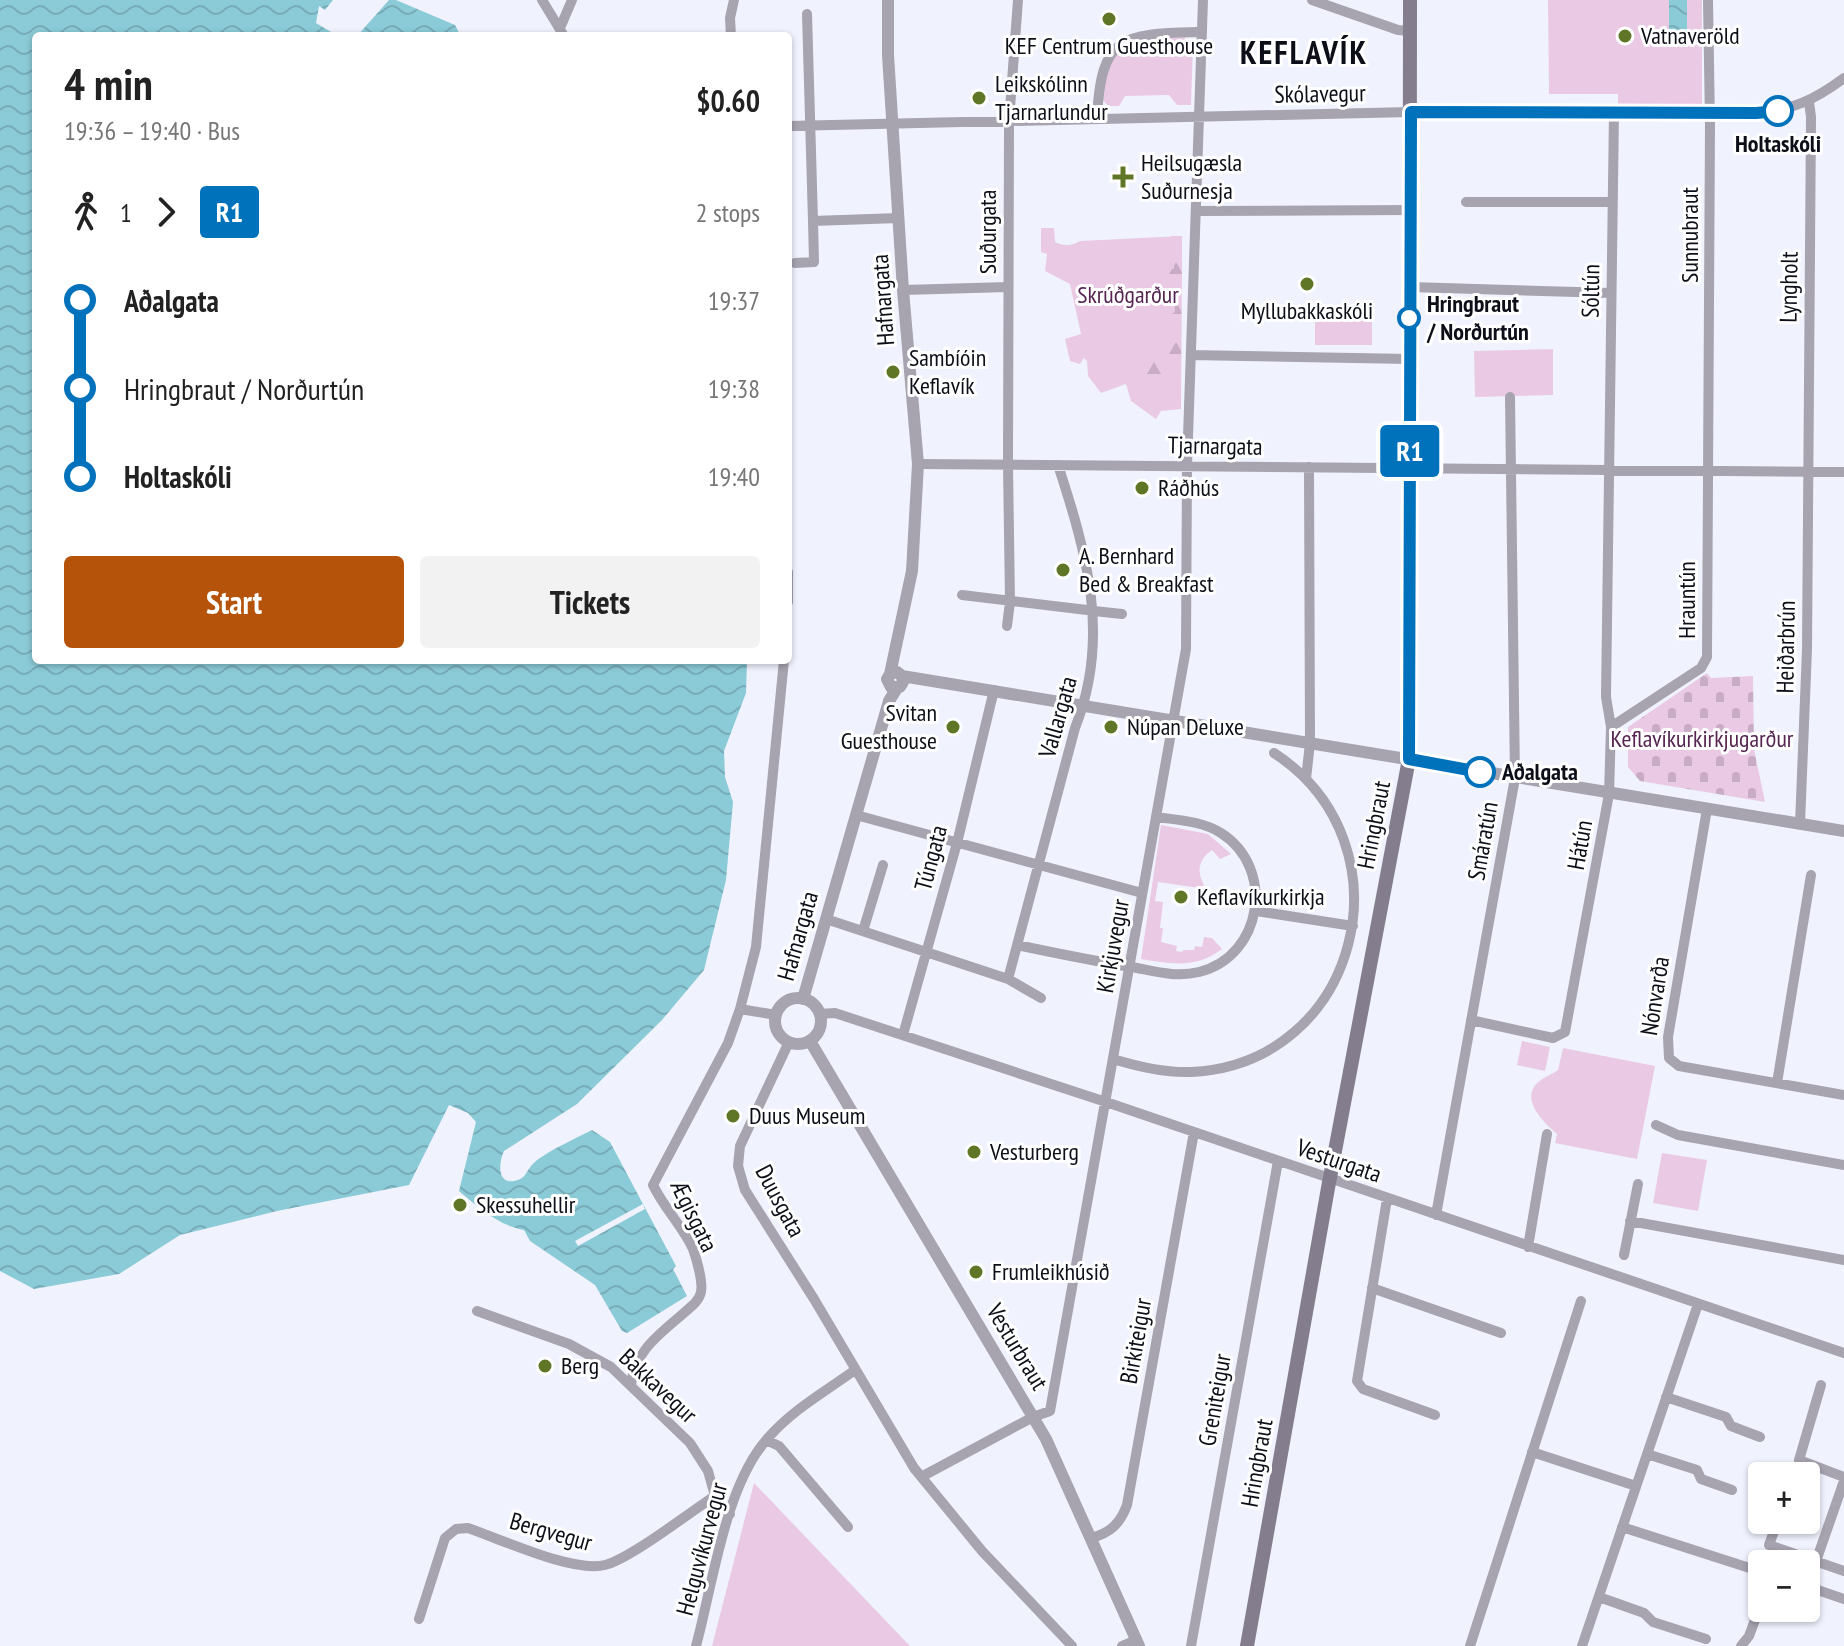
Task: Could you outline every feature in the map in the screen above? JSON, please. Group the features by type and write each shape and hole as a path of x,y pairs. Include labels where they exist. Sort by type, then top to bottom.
{"main road":[{"name":"Hringbraut","path":"1247,1646 1409,759 1410,0"}],"street":[{"path":"542,0 562,32"},
{"path":"562,32 572,0"},
{"path":"731,32 734,0"},
{"name":"Hafnargata","path":"803,999 896,680 897,644 912,571 918,464 903,290 888,55 888,0"},
{"name":"Suðurgata","path":"1008,465 1009,122 1018,0"},
{"name":"Kirkjuvegur","path":"1033,1417 1050,1411 1186,649 1187,466 1203,0"},
{"path":"1312,0 1398,30 1410,31"},
{"name":"Sunnubraut","path":"1708,0 1708,471"},
{"path":"795,263 814,262 807,14"},
{"path":"1097,119 1101,72 1117,47 1147,34 1201,32"},
{"name":"Skólavegur","path":"792,126 1411,112 1768,113 1809,102 1844,78"},
{"name":"Lyngholt","path":"1809,102 1809,472"},
{"name":"Sóltún","path":"1609,470 1614,112"},
{"path":"1466,202 1612,202"},
{"path":"1197,211 1410,210"},
{"path":"813,221 899,218"},
{"path":"903,290 1008,287"},
{"path":"1410,287 1611,293"},
{"path":"1191,355 1410,359"},
{"path":"1510,397 1511,469"},
{"name":"Tjarnargata","path":"918,464 1844,472"},
{"path":"1007,626 1010,602 1008,465"},
{"name":"Vallargata","path":"1008,979 1075,728 1084,705 1094,654 1087,571 1058,465"},
{"path":"1306,779 1310,743 1309,467"},
{"name":"Smáratún","path":"1436,1215 1515,778 1511,469"},
{"name":"Hátún","path":"1471,1020 1553,1038 1565,1032 1609,794 1611,727 1606,697 1609,470"},
{"name":"Hrauntún","path":"1611,727 1701,668 1707,657 1708,471"},
{"name":"Heiðarbrún","path":"1800,824 1807,649 1809,472"},
{"path":"962,595 1122,614"},
{"name":"Ægisgata","path":"631,1385 636,1361 645,1348 701,1294 693,1249 653,1185 728,1043 756,947 784,664"},
{"path":"896,680 922,679 994,690 1844,831"},
{"name":"Túngata","path":"903,1035 957,843 994,690"},
{"path":"1113,1059 1147,1068 1192,1072 1237,1064 1265,1051 1301,1025 1321,1002 1344,961 1353,926 1355,895 1347,849 1328,806 1306,779 1274,753"},
{"name":"Nónvarða","path":"1707,809 1667,1054 1679,1066 1844,1095"},
{"path":"856,815 1142,893"},
{"path":"1017,945 1176,974 1207,970 1225,960 1250,930 1256,911 1254,877 1247,861 1236,845 1221,833 1203,825 1156,817"},
{"path":"863,931 883,865"},
{"path":"1777,1083 1811,875"},
{"path":"1256,911 1353,926"},
{"path":"826,919 1008,979 1041,998"},
{"path":"793,999 803,999 813,1004 819,1014 818,1031 810,1041 789,1042 776,1029 776,1015 784,1003 793,999"},
{"path":"740,1009 776,1015"},
{"name":"Vesturgata","path":"819,1014 835,1013 1106,1102 1844,1353"},
{"name":"Vesturbraut","path":"810,1041 1046,1439 1138,1643"},
{"name":"Duusgata","path":"789,1042 740,1146 739,1173 745,1190 921,1477 982,1551 1072,1646"},
{"path":"1656,1125 1678,1135 1844,1165"},
{"name":"Birkiteigur","path":"1091,1538 1110,1531 1127,1505 1194,1132"},
{"path":"1528,1247 1547,1134"},
{"name":"Greniteigur","path":"1191,1646 1278,1161"},
{"path":"1624,1255 1638,1184"},
{"path":"1387,1199 1358,1385 1435,1415"},
{"path":"1630,1221 1844,1260"},
{"path":"1372,1288 1501,1333"},
{"path":"1470,1646 1581,1301"},
{"path":"1582,1646 1698,1304"},
{"name":"Bakkavegur","path":"477,1311 580,1349 611,1367 698,1453 708,1471 715,1496 730,1514"},
{"name":"Helguvíkurvegur","path":"696,1646 742,1477 766,1440 789,1418 855,1370"},
{"path":"1820,1550 1844,1479 1799,1460 1821,1385"},
{"path":"1666,1397 1726,1417 1731,1426 1760,1437"},
{"path":"921,1477 1033,1417"},
{"path":"766,1440 779,1446 848,1527"},
{"path":"1532,1452 1636,1486"},
{"path":"1647,1454 1697,1470 1701,1479 1732,1490"},
{"name":"Bergvegur","path":"419,1619 445,1538 456,1529 468,1528 573,1564 595,1567 620,1559 715,1496"},
{"path":"1622,1527 1748,1568"},
{"path":"1773,1534 1769,1545 1784,1550"},
{"path":"1820,1562 1844,1571"},
{"path":"1820,1591 1844,1599"},
{"path":"1599,1597 1644,1613 1653,1622 1706,1639"},
{"path":"1741,1646 1754,1622"},
{"path":"1122,1646 1138,1643"}],"green space":[{"name":"Vatnaveröld","path":"1548,0 1702,0 1702,106 1618,106 1618,94 1549,94"},
{"path":"1185,37 1186,44 1193,44 1191,105 1177,105 1169,95 1125,96 1119,106 1108,106 1103,100 1108,68 1120,49 1140,40"},
{"name":"Skrúðgarður","path":"1041,228 1054,228 1055,242 1064,245 1080,241 1182,236 1181,409 1161,411 1156,419 1131,401 1126,384 1101,393 1088,376 1087,361 1084,358 1080,364 1070,361 1065,339 1081,334 1070,284 1045,271 1047,254 1041,252"},
{"path":"1171,236 1182,236 1181,374 1174,379 1141,374 1140,364 1169,360 1169,346 1164,340 1171,337 1172,326 1166,325 1168,317 1175,312 1174,296 1165,296 1164,267 1174,269"},
{"path":"1315,316 1372,316 1372,345 1315,345"},
{"path":"1553,349 1553,395 1475,397 1474,351"},
{"name":"Keflavíkurkirkjugarður","path":"1707,673 1711,678 1753,676 1754,749 1765,802 1640,781 1628,767 1628,727"},
{"path":"1161,825 1208,834 1231,854 1220,859 1212,850 1204,857 1200,870 1204,885 1200,888 1158,882 1155,901 1163,902 1161,942 1177,946 1176,951 1182,952 1194,950 1195,946 1202,947 1204,937 1212,938 1222,949 1202,960 1173,963 1141,959"},
{"path":"1522,1041 1550,1047 1545,1071 1517,1065"},
{"path":"1563,1048 1655,1066 1637,1159 1555,1143 1557,1134 1535,1109 1531,1094 1541,1080 1558,1070"},
{"path":"1662,1153 1707,1160 1698,1211 1653,1203"},
{"path":"754,1483 910,1646 712,1646"}],"water":[{"path":"0,0 333,0 325,10 319,6 316,23 331,32 32,32 32,664 747,664 746,693 724,751 725,777 733,802 726,880 704,970 662,1020 577,1104 504,1151 501,1162 503,1177 518,1180 543,1156 592,1130 610,1142 676,1266 673,1269 687,1296 627,1333 622,1331 595,1285 530,1241 524,1230 497,1220 459,1191 476,1122 468,1113 449,1105 409,1185 277,1211 180,1235 119,1274 34,1289 0,1271"},
{"path":"389,0 396,0 455,25 459,32 361,32"},
{"path":"1669,0 1687,0 1687,32 1673,32 1673,36 1682,39 1679,46 1669,43"}],"pier":[{"path":"643,1204 645,1209 578,1246 575,1241"}],"bus line":[{"name":"R1","path":"1480,772 1409,759 1411,112 1778,111"}],"place":[{"name":"KEF Centrum Guesthouse","path":"1109,19"},
{"name":"Vatnaveröld","path":"1625,36"},
{"name":"Leikskólinn Tjarnarlundur","path":"979,98"},
{"name":"Holtaskóli","path":"1778,111"},
{"name":"Heilsugæsla Suðurnesja","path":"1123,177"},
{"name":"Myllubakkaskóli","path":"1307,284"},
{"name":"Hringbraut / Norðurtún","path":"1409,318"},
{"name":"Sambíóin Keflavík","path":"893,372"},
{"name":"Ráðhús","path":"1142,488"},
{"name":"A. Bernhard Bed & Breakfast","path":"1063,570"},
{"name":"Svitan Guesthouse","path":"953,727"},
{"name":"Núpan Deluxe","path":"1111,727"},
{"name":"Aðalgata","path":"1480,772"},
{"name":"Keflavíkurkirkja","path":"1181,897"},
{"name":"Duus Museum","path":"733,1116"},
{"name":"Vesturberg","path":"974,1152"},
{"name":"Skessuhellir","path":"460,1205"},
{"name":"Frumleikhúsið","path":"976,1272"},
{"name":"Berg","path":"545,1366"}],"district":[{"name":"KEFLAVÍK","path":"1304,53"}]}
